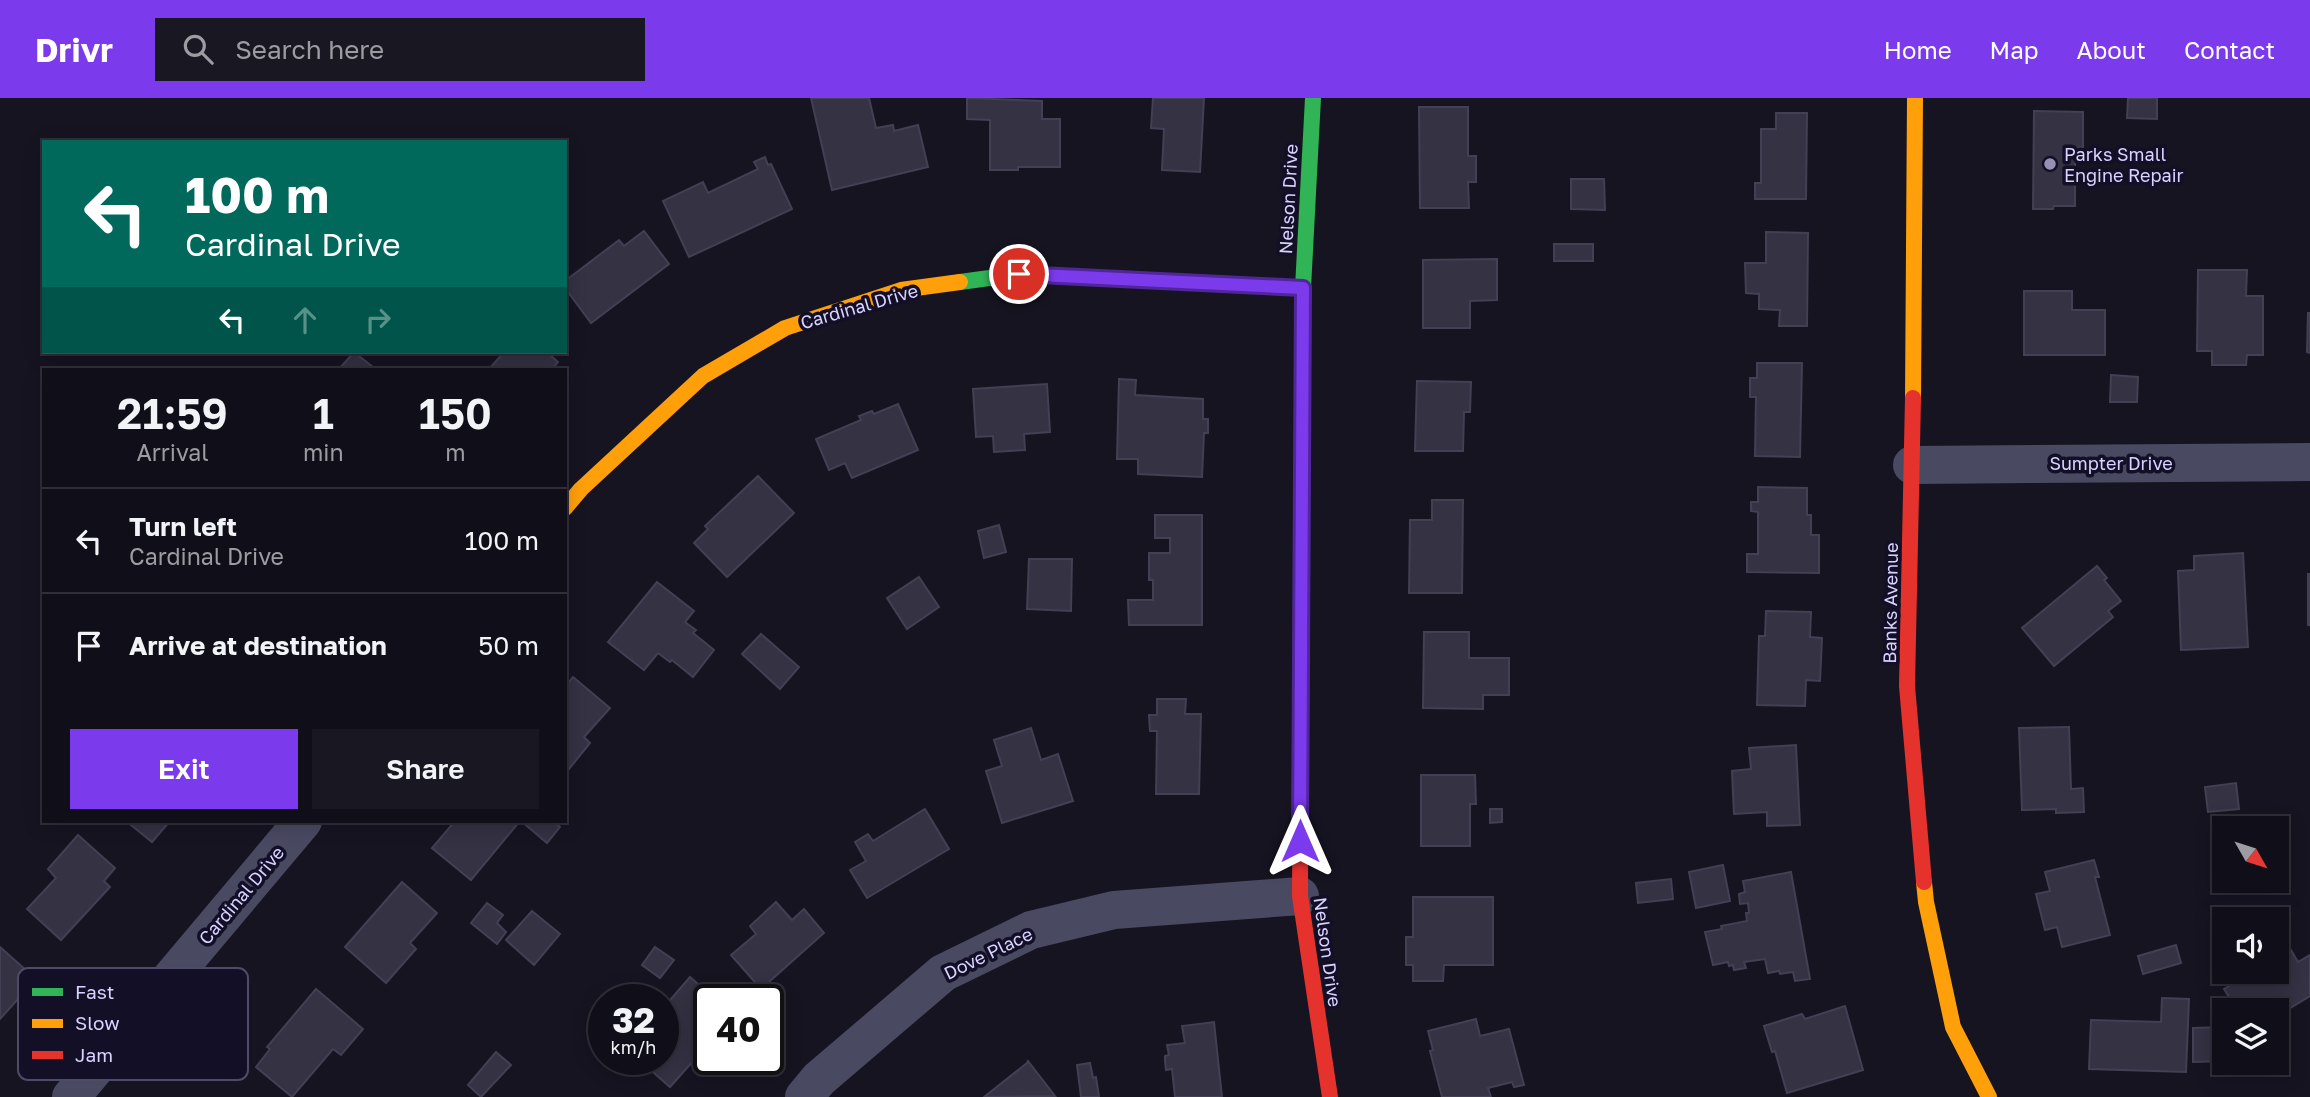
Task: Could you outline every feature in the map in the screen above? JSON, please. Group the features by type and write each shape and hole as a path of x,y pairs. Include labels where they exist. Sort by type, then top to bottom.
{"street":[{"name":"Nelson Drive","path":"1313,98 1303,288 1300,896 1330,1097"},
{"name":"Banks Avenue","path":"1916,98 1907,686 1926,902 1953,1027 1989,1097"},
{"name":"Cardinal Drive","path":"567,506 581,489 702,376 785,328 901,290 1019,274 1303,288"},
{"name":"Sumpter Drive","path":"1912,465 2310,462"},
{"name":"Cardinal Drive","path":"179,968 301,823"},
{"name":"Dove Place","path":"804,1097 819,1079 943,973 1031,930 1114,910 1300,896"},
{"name":"Cardinal Drive","path":"71,1097 85,1080"}],"building":[{"path":"811,98 869,98 876,128 893,125 894,131 918,125 928,167 832,190"},
{"path":"967,98 1042,101 1042,119 1060,119 1060,167 990,170 990,120 967,119"},
{"path":"1153,98 1204,98 1200,172 1162,170 1164,129 1151,128"},
{"path":"2128,98 2157,98 2157,119 2127,118"},
{"path":"1419,107 1468,107 1468,156 1476,156 1476,182 1468,182 1469,208 1420,208"},
{"path":"2034,111 2083,112 2083,147 2075,148 2075,206 2033,209"},
{"path":"1776,113 1807,113 1806,199 1755,199 1755,183 1761,183 1761,129 1776,129"},
{"path":"765,157 792,209 689,257 663,201 703,182 708,193 758,169 754,162"},
{"path":"1571,179 1604,179 1605,210 1571,209"},
{"path":"644,231 669,264 591,323 567,291 567,279 619,240 624,246"},
{"path":"1766,232 1808,233 1807,326 1779,326 1780,310 1759,309 1759,294 1746,293 1745,263 1766,263"},
{"path":"1554,244 1593,244 1593,261 1554,261"},
{"path":"1497,259 1497,300 1470,301 1470,328 1423,328 1423,260"},
{"path":"2198,270 2247,270 2246,296 2263,296 2263,355 2247,355 2246,365 2212,365 2212,351 2197,351"},
{"path":"2024,291 2072,291 2072,310 2105,310 2105,355 2024,355"},
{"path":"2310,313 2310,353 2307,352"},
{"path":"352,354 357,354 373,367 372,368 340,368"},
{"path":"502,354 549,354 558,362 553,368 490,368"},
{"path":"1757,363 1802,363 1800,457 1755,456 1756,397 1750,397 1750,378 1757,378"},
{"path":"2111,375 2138,377 2137,402 2110,402"},
{"path":"1119,379 1136,380 1135,395 1203,399 1203,419 1208,419 1208,433 1204,433 1202,477 1138,474 1138,459 1117,459"},
{"path":"1417,381 1471,382 1470,412 1464,412 1463,451 1415,451"},
{"path":"1047,384 1050,432 1024,434 1025,450 994,452 993,436 976,437 973,389"},
{"path":"898,404 918,450 852,478 845,463 829,470 816,439 861,420 859,416 872,411 874,414"},
{"path":"758,476 794,513 727,577 694,543 708,529 705,526"},
{"path":"1758,487 1807,488 1807,515 1811,515 1811,535 1819,535 1819,573 1747,572 1747,554 1758,554 1758,512 1751,511 1751,502 1758,502"},
{"path":"1432,500 1463,500 1462,593 1409,593 1410,520 1432,520"},
{"path":"1155,515 1202,515 1202,625 1129,625 1128,600 1153,600 1153,580 1149,580 1149,553 1170,553 1170,538 1155,538"},
{"path":"999,525 1006,552 984,558 978,531"},
{"path":"2243,553 2248,647 2181,650 2178,571 2194,570 2194,556"},
{"path":"1029,559 1072,559 1071,611 1027,609"},
{"path":"2097,566 2107,578 2104,580 2121,601 2108,611 2113,617 2054,666 2022,628"},
{"path":"2310,574 2310,625 2308,625"},
{"path":"919,577 939,607 907,629 887,598"},
{"path":"657,582 694,611 685,622 696,630 693,633 714,650 693,677 672,660 670,662 658,653 644,670 608,642"},
{"path":"1766,611 1811,612 1810,637 1822,638 1820,681 1806,680 1805,706 1757,705 1759,636 1765,636"},
{"path":"1424,632 1469,632 1469,658 1509,658 1509,695 1483,695 1483,709 1423,708"},
{"path":"761,634 799,667 780,689 742,654"},
{"path":"573,677 610,708 584,737 590,743 569,769 567,768 567,684"},
{"path":"1157,699 1186,699 1185,714 1201,714 1199,794 1156,794 1157,731 1150,731 1149,715 1157,715"},
{"path":"2069,727 2071,789 2083,788 2084,812 2022,810 2019,728"},
{"path":"1031,728 1041,760 1058,754 1073,801 1002,823 986,771 1002,766 994,740"},
{"path":"1796,745 1800,825 1767,826 1767,812 1734,814 1732,771 1751,769 1749,748"},
{"path":"1421,775 1475,775 1476,804 1470,804 1470,846 1421,846"},
{"path":"2236,783 2239,809 2208,812 2205,787"},
{"path":"925,809 949,849 867,898 850,870 866,861 855,842 868,834 873,841"},
{"path":"1490,809 1502,809 1502,822 1490,823"},
{"path":"128,823 168,823 152,842"},
{"path":"453,823 518,823 471,880 432,848"},
{"path":"523,823 555,823 560,827 547,843"},
{"path":"78,835 115,868 104,881 110,887 61,940 27,909 56,878 48,869"},
{"path":"2094,860 2099,877 2095,877 2110,935 2062,947 2057,927 2045,930 2036,894 2050,891 2045,872"},
{"path":"1723,865 1730,901 1696,908 1689,872"},
{"path":"1791,872 1810,979 1795,981 1793,972 1768,973 1765,959 1744,962 1746,968 1734,970 1733,965 1729,966 1728,962 1713,965 1705,932 1747,921 1748,903 1740,904 1739,894 1745,892 1743,881"},
{"path":"1671,879 1673,899 1638,903 1636,883"},
{"path":"402,882 437,913 410,943 416,949 386,983 345,947"},
{"path":"1413,897 1493,897 1493,965 1444,965 1443,981 1413,981 1413,965 1406,965 1406,937 1413,937"},
{"path":"776,902 792,920 804,909 824,933 767,984 757,984 731,955 756,934 750,926"},
{"path":"487,903 503,915 497,923 506,932 497,944 471,923"},
{"path":"532,911 560,934 534,965 506,940"},
{"path":"2176,945 2181,963 2143,974 2138,956"},
{"path":"0,947 24,968 18,968 18,999 0,1019"},
{"path":"655,947 674,960 660,978 642,965"},
{"path":"2291,950 2298,962 2310,955 2310,996 2289,1009 2289,998 2230,998 2224,989 2232,984 2289,984"},
{"path":"690,977 698,984 693,984 693,1061 670,1087 656,1075 679,1075 679,990"},
{"path":"316,989 363,1029 341,1055 333,1049 292,1097 256,1067 270,1049 267,1047"},
{"path":"2162,998 2189,999 2186,1072 2089,1069 2091,1020 2161,1022"},
{"path":"1845,1006 1863,1070 1787,1093 1775,1051 1772,1052 1764,1026 1802,1014 1805,1019"},
{"path":"1476,1019 1480,1036 1509,1029 1524,1085 1514,1087 1512,1082 1488,1088 1491,1097 1442,1097 1430,1051 1433,1050 1428,1031"},
{"path":"1214,1022 1222,1097 1175,1097 1172,1069 1166,1070 1165,1056 1169,1055 1167,1045 1185,1043 1182,1026"},
{"path":"2212,1027 2212,1061 2193,1062 2193,1028"},
{"path":"496,1052 511,1065 481,1097 468,1085"},
{"path":"1028,1061 1055,1096 984,1097 1027,1063"},
{"path":"1090,1063 1093,1078 1096,1077 1099,1097 1081,1097 1077,1065"}],"traffic: fast":[{"path":"1301,648 1303,288 1313,98"},
{"path":"960,282 1019,274 1303,288"}],"traffic: slow":[{"path":"1913,398 1915,98"},
{"path":"567,506 581,489 703,376 785,328 901,290 960,282"},
{"path":"1924,882 1953,1027 1989,1097"}],"traffic: jam":[{"path":"1913,398 1907,686 1924,882"},
{"path":"1301,648 1300,896 1330,1097"}],"place":[{"name":"Parks Small Engine Repair","path":"2050,164"}],"route":[{"path":"1019,274 1303,288 1300,841"}]}
